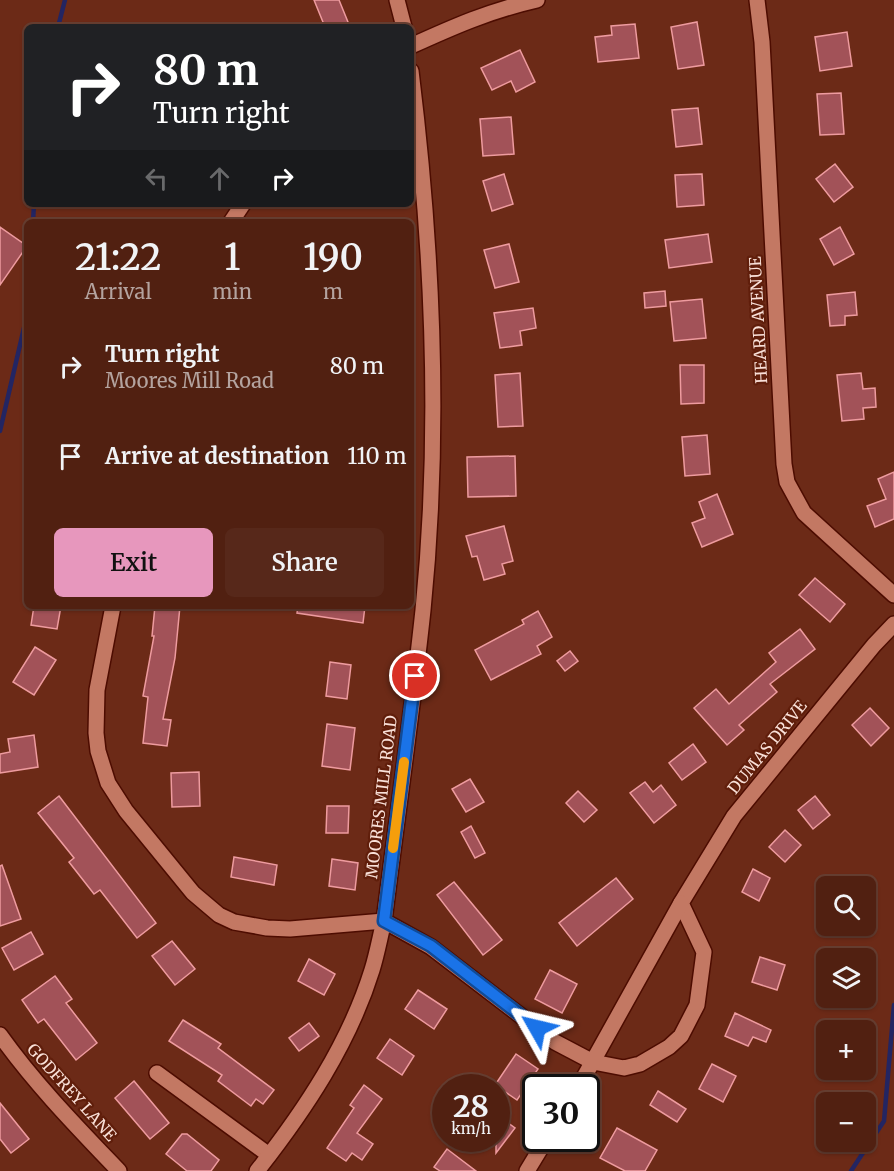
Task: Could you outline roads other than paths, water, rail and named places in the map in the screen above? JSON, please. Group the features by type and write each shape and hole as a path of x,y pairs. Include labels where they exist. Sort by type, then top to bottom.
{"street":[{"path":"397,0 403,24"},
{"path":"414,45 501,8 537,0"},
{"name":"HEARD AVENUE","path":"758,0 784,464 787,482 804,513 894,595"},
{"name":"MOORES MILL ROAD","path":"257,1171 302,1111 342,1043 373,968 384,921 423,609 430,503 432,400 429,296 414,96"},
{"path":"112,609 97,690 98,751 108,783 126,811 193,893 219,915 234,922 267,928 290,929 384,921 431,946 555,1042 594,1062 624,1068 640,1064 669,1047 681,1036 697,1005 704,952 681,903"},
{"name":"DUMAS DRIVE","path":"587,1074 681,903 734,816 874,645 894,624"},
{"name":"GODFREY LANE","path":"0,1035 46,1094 119,1171"},
{"path":"157,1074 269,1155"},
{"path":"526,1171 538,1152"}],"waterway":[{"path":"59,24 65,0"},
{"path":"33,219 34,207"},
{"path":"0,431 24,328"},
{"path":"851,1171 884,1121 894,1005"}]}
